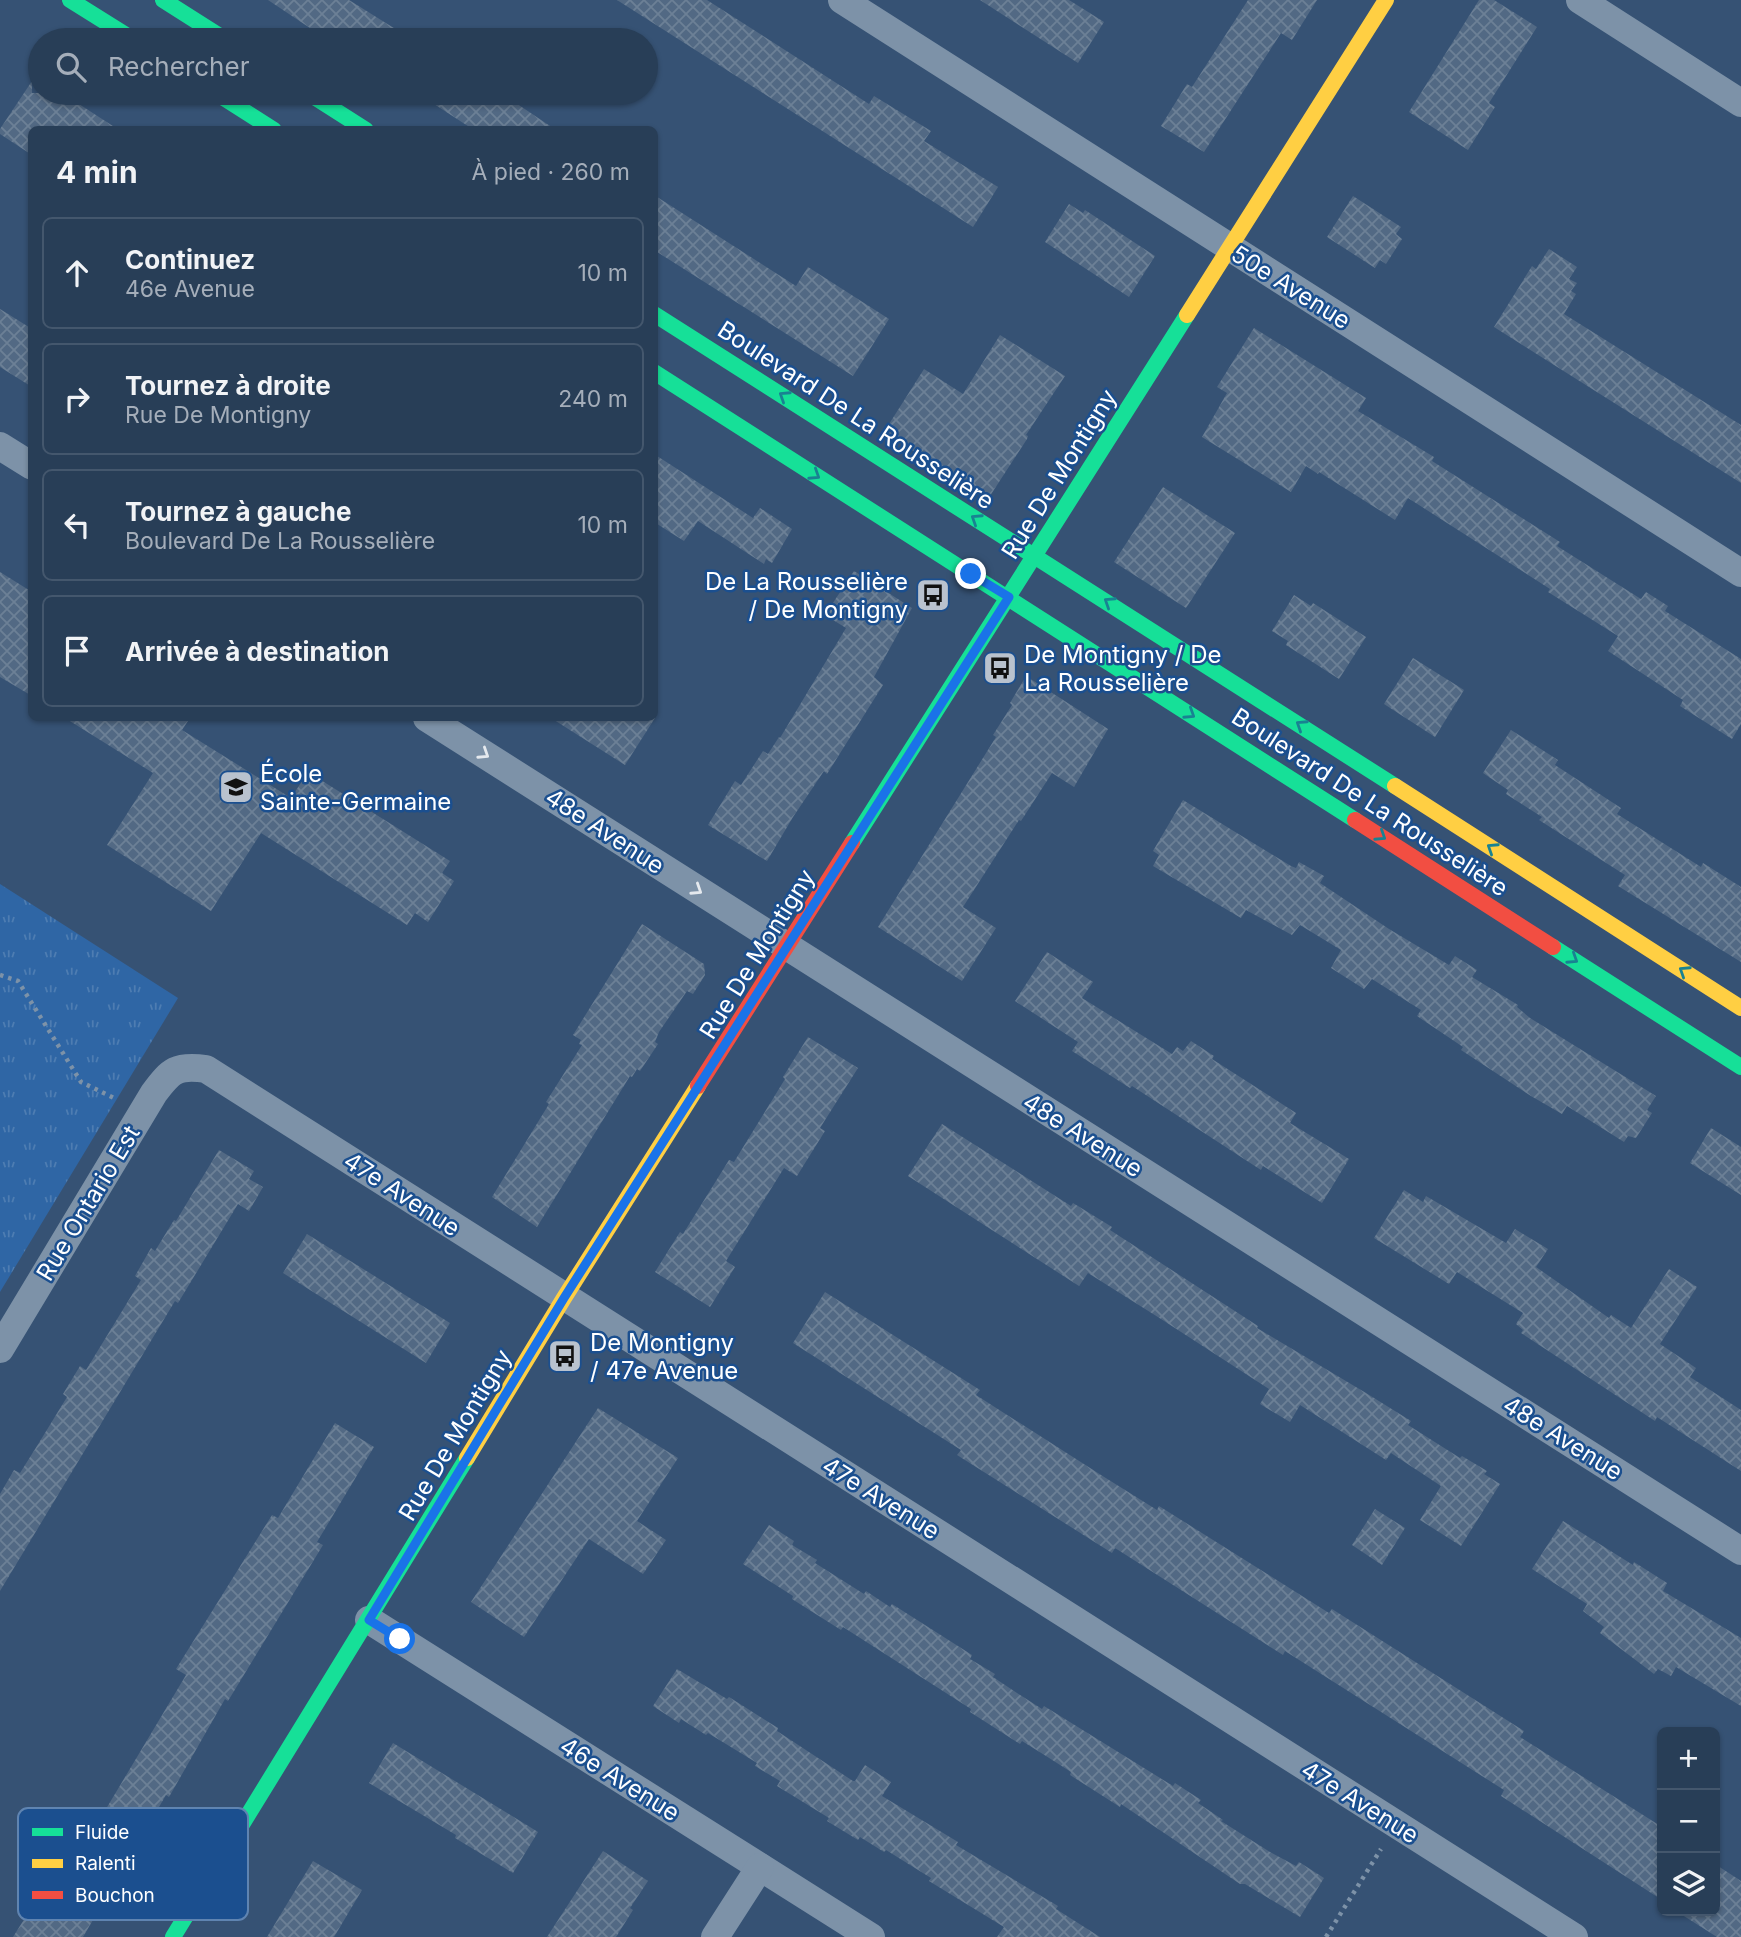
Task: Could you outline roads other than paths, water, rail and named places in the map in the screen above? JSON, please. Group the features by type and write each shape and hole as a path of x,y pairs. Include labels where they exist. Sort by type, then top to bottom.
{"street":[{"path":"70,0 115,28"},
{"path":"163,0 207,28"},
{"name":"50e Avenue","path":"842,0 1741,573"},
{"name":"Rue De Montigny","path":"248,1816 564,1298 1386,0"},
{"path":"1580,0 1741,103"},
{"path":"235,105 268,126"},
{"path":"327,105 360,126"},
{"name":"Boulevard De La Rousselière","path":"658,317 1741,1008"},
{"name":"Boulevard De La Rousselière","path":"658,375 1741,1067"},
{"path":"0,446 28,464"},
{"name":"48e Avenue","path":"432,721 1741,1551"},
{"name":"47e Avenue","path":"186,1066 206,1069 226,1081 1574,1937"},
{"name":"Rue Ontario Est","path":"0,1349 143,1111 168,1074 186,1066"},
{"name":"46e Avenue","path":"369,1620 871,1937"},
{"path":"715,1937 760,1867"},
{"name":"Rue De Montigny","path":"173,1937 184,1920"}],"place":[{"name":"De La Rousselière / De Montigny","path":"933,595"},
{"name":"De Montigny / De La Rousselière","path":"1000,668"},
{"name":"École Sainte-Germaine","path":"236,787"},
{"name":"De Montigny / 47e Avenue","path":"565,1356"}]}
